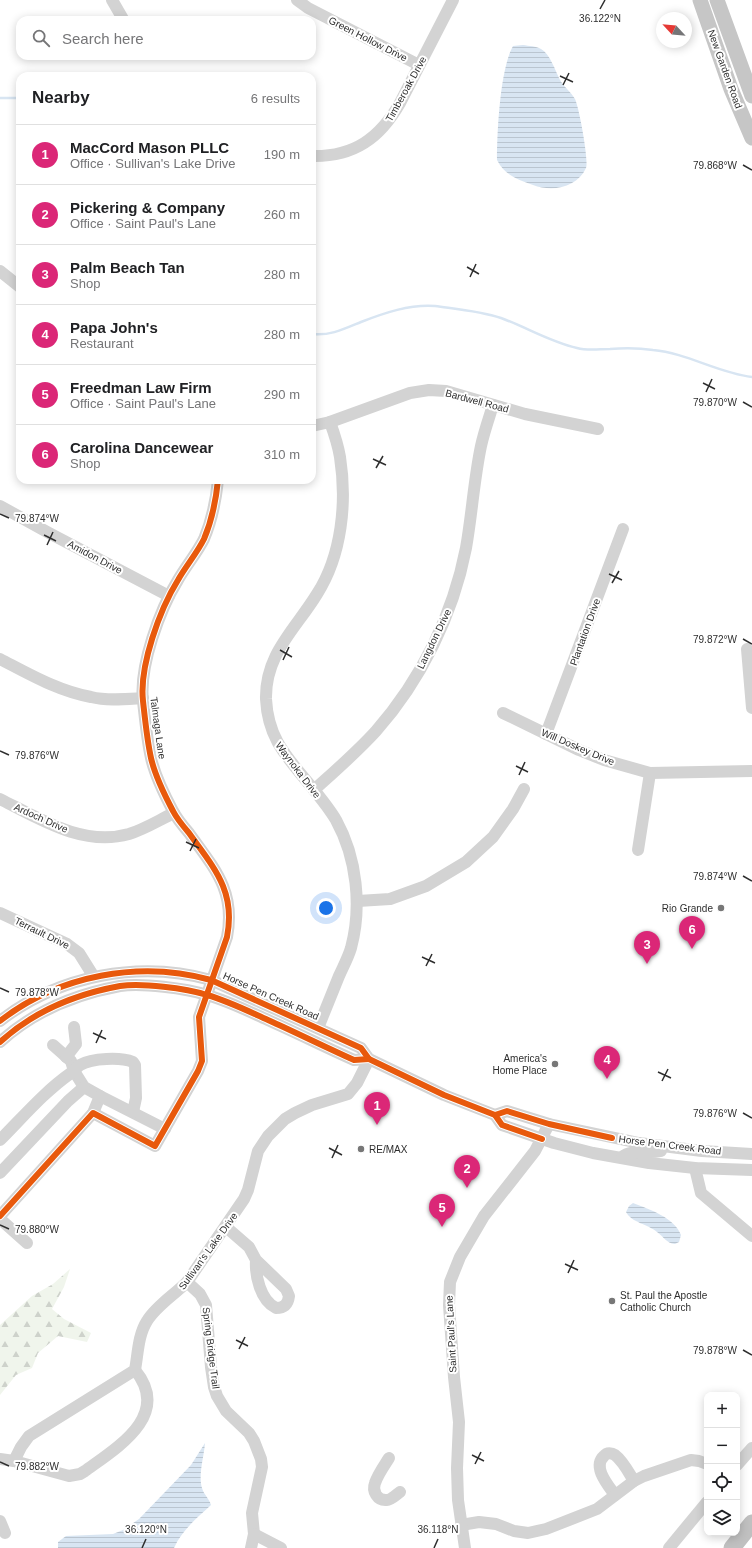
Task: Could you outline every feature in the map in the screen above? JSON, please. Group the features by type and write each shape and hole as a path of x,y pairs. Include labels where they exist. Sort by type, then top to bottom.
{"highway":[{"path":"732,1548 752,1523"}],"main road":[{"name":"New Garden Road","path":"700,0 731,89 752,138"},
{"name":"New Garden Road","path":"717,0 752,96"}],"street":[{"path":"112,0 121,16"},
{"name":"Green Hollow Drive","path":"297,0 308,8 419,65"},
{"name":"Timberoak Drive","path":"316,156 340,154 352,150 366,142 377,133 391,118 453,0"},
{"path":"0,272 16,284"},
{"name":"Bardwell Road","path":"316,425 330,422 410,393 429,390 446,391 525,414 598,429"},
{"name":"Langdon Drive","path":"314,790 376,731 398,703 416,676 445,620 456,588 466,549 481,445 493,405"},
{"name":"Waynoka Drive","path":"318,1028 351,949 358,901 353,866 336,820 276,742 269,720 266,700 267,684 274,657 317,594 328,571 339,537 343,488 340,455 330,422"},
{"name":"Talmaga Lane","path":"93,1113 156,1146 198,1071 202,1061 199,1017 227,937 230,909 222,883 213,867 174,813 161,786 151,758 143,698 148,654 158,624 169,596 203,539 210,524 217,484"},
{"name":"Amidon Drive","path":"0,506 169,596"},
{"name":"Plantation Drive","path":"546,734 623,529"},
{"path":"747,649 752,708"},
{"path":"0,659 41,680 67,691 92,698 143,698"},
{"name":"Will Doskey Drive","path":"503,713 604,760 650,773 752,771"},
{"path":"638,850 650,773"},
{"path":"358,901 390,899 426,886 447,875 466,862 493,837 513,810 524,790"},
{"name":"Ardoch Drive","path":"0,799 67,831 95,838 128,834 150,826 174,813"},
{"name":"Terrault Drive","path":"0,913 67,944 79,953 94,977"},
{"name":"Horse Pen Creek Road","path":"0,1021 30,1001 52,991 94,977 109,974 146,971 179,973 211,980 318,1028 361,1048 369,1059"},
{"name":"Horse Pen Creek Road","path":"0,1042 29,1019 53,1007 87,994 121,986 160,986 207,995 230,1003 354,1060 369,1059 444,1094 495,1115 502,1125 542,1139 593,1153 649,1163 695,1168 752,1170"},
{"path":"66,1057 76,1044 74,1027"},
{"path":"54,1045 71,1061 74,1071 84,1087 165,1129"},
{"path":"0,1140 52,1088 74,1071 79,1065 96,1060 126,1059 133,1062 135,1065 136,1098 133,1112"},
{"name":"Sullivan's Lake Drive","path":"135,1370 141,1334 146,1322 155,1311 177,1293 187,1282 226,1227 244,1199 248,1190 258,1151 268,1136 285,1119 295,1113 312,1105 348,1094 357,1083 369,1059"},
{"path":"0,1173 68,1101 84,1087"},
{"path":"52,1088 68,1101"},
{"path":"27,1244 0,1217 93,1113 100,1096"},
{"name":"Horse Pen Creek Road","path":"495,1115 507,1111 549,1124 612,1138 677,1148 752,1154"},
{"name":"Saint Paul's Lane","path":"465,1548 458,1500 456,1468 459,1422 449,1305 450,1282 460,1257 484,1216 535,1151 549,1124"},
{"path":"593,1153 608,1145 612,1138"},
{"path":"621,1158 633,1152 652,1153 677,1148"},
{"path":"695,1168 700,1193 752,1236"},
{"path":"226,1227 249,1247 256,1260"},
{"name":"Spring Bridge Trail","path":"187,1282 200,1294 206,1305 211,1367 217,1396 226,1411 249,1433 260,1455 262,1467 252,1513 254,1534 252,1548"},
{"path":"0,1459 14,1461 69,1476 75,1476 85,1471 124,1443 139,1426 146,1406 146,1386 143,1380 135,1370 29,1436 20,1447 14,1461"},
{"path":"738,1464 752,1448"},
{"path":"615,1494 601,1472 600,1461 605,1454 608,1453 616,1456 634,1481"},
{"path":"389,1458 374,1484 374,1490 377,1496 382,1500 388,1500 400,1492"},
{"path":"461,1525 479,1522 496,1524 514,1531 528,1533 546,1529 597,1509 615,1494 644,1476 691,1460 704,1463"},
{"path":"669,1548 704,1506"},
{"path":"254,1534 281,1548"}],"green space":[{"path":"70,1269 64,1287 52,1309 64,1319 91,1333 87,1342 58,1336 38,1353 32,1368 16,1375 0,1395 0,1325 32,1296 53,1284"}],"water":[{"path":"523,45 537,47 544,51 563,85 573,96 577,104 587,163 582,175 577,180 563,187 540,187 522,181 504,170 497,160 500,101 505,70 513,46"},
{"path":"633,1203 661,1215 673,1224 681,1235 679,1242 675,1244 669,1242 653,1229 632,1219 626,1212 629,1206"},
{"path":"205,1443 201,1483 211,1505 186,1530 174,1548 58,1548 58,1542 66,1536 113,1534 123,1530 139,1519 191,1465"}],"waterway":[{"path":"0,98 16,98"},
{"path":"316,334 325,334 337,331 379,315 397,310 416,306 435,306 468,310 501,318 557,342 581,349 648,349 678,355 727,372 752,377"}],"cycle path":[{"path":"0,1216 93,1113 155,1146 198,1071 202,1061 199,1017 227,937 229,921 226,893 221,881 207,858 176,817 157,778 148,744 143,701 143,687 144,671 152,638 171,592 204,539 213,510 217,484"},
{"path":"0,1021 23,1005 48,992 101,976 129,972 184,974 211,980 361,1048 369,1059 444,1095 495,1115 502,1125 542,1139"},
{"path":"0,1042 26,1022 71,999 104,989 120,986 151,986 187,990 215,997 354,1060 369,1059"},
{"path":"495,1115 507,1111 549,1124 612,1138"}],"place":[{"name":"Rio Grande","path":"721,908"},
{"name":"Carolina Dancewear","path":"692,949"},
{"name":"Palm Beach Tan","path":"647,964"},
{"name":"America's Home Place","path":"555,1064"},
{"name":"Papa John's","path":"607,1079"},
{"name":"MacCord Mason PLLC","path":"377,1125"},
{"name":"RE/MAX","path":"361,1149"},
{"name":"Pickering & Company","path":"467,1188"},
{"name":"Freedman Law Firm","path":"442,1227"},
{"name":"St. Paul the Apostle Catholic Church","path":"612,1301"}]}
